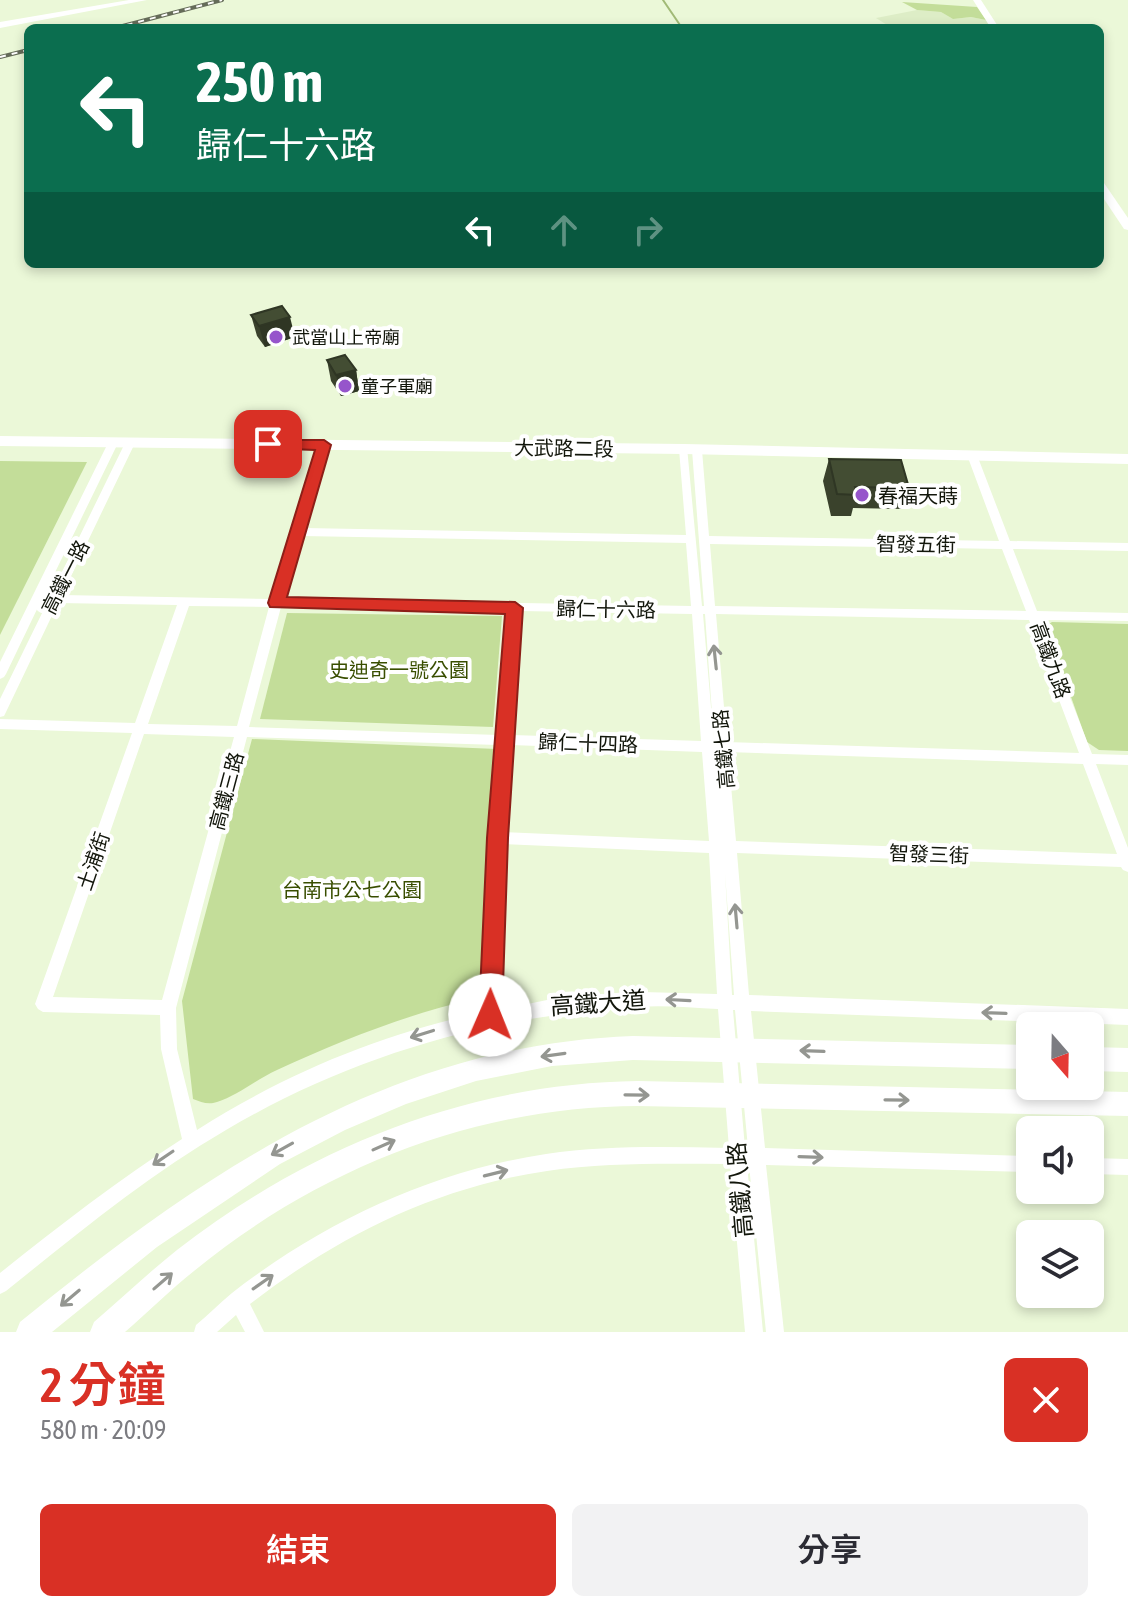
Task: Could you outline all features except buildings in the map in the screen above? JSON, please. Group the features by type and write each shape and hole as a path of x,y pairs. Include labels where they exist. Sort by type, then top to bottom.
{"street":[{"path":"0,25 143,0"},
{"path":"977,0 992,24"},
{"path":"1104,191 1128,227"},
{"name":"大武路二段","path":"0,441 119,448"},
{"name":"大武路二段","path":"0,452 119,448 974,460 1128,459"},
{"name":"高鐵一路","path":"0,674 119,448"},
{"name":"高鐵一路","path":"0,712 54,599 119,448"},
{"name":"高鐵三路","path":"191,1140 169,1049 168,1008 276,603 322,450"},
{"name":"高鐵七路","path":"691,456 697,540 695,610 707,748 743,1003 737,1049"},
{"name":"大武路二段","path":"974,460 1128,468"},
{"name":"高鐵九路","path":"974,460 1127,862"},
{"name":"智發五街","path":"299,532 1128,547"},
{"name":"高鐵七路","path":"697,540 710,611 722,749 724,1003 737,1049"},
{"name":"歸仁十六路","path":"37,599 1128,617"},
{"name":"土浦街","path":"168,1008 43,1004 185,600"},
{"path":"490,1015 498,838 515,608"},
{"name":"歸仁十四路","path":"0,724 1128,760"},
{"name":"智發三街","path":"498,838 1127,862"},
{"name":"高鐵大道","path":"0,1285 103,1201 191,1140 347,1060 490,1015 615,1000 1128,1017"},
{"path":"30,1332 137,1244 202,1196 291,1144 370,1107 453,1076 553,1054 607,1049 737,1049 1016,1057"},
{"name":"高鐵八路","path":"737,1049 742,1097 757,1155 775,1332"},
{"path":"1104,1059 1128,1060"},
{"path":"104,1332 186,1261 237,1224 327,1172 395,1140 480,1112 525,1102 620,1095 1128,1104"},
{"name":"高鐵八路","path":"742,1097 737,1156 754,1332"},
{"path":"203,1332 238,1300 326,1240 373,1215 466,1180 522,1166 661,1155 1016,1164"},
{"path":"1104,1166 1128,1167"},
{"path":"238,1300 255,1332"}],"shaded area":[{"path":"917,10 941,12 953,19 971,17 986,20 988,24 886,24 876,18"}],"green space":[{"path":"902,2 977,7 986,20 971,17 953,19 941,12 917,10"},
{"path":"0,461 87,462 0,635"},
{"name":"史迪奇一號公園","path":"287,613 502,616 493,727 260,719"},
{"path":"1052,622 1128,624 1128,751 1099,750 1087,742 1046,626"},
{"name":"台南市公七公園","path":"252,739 497,749 481,994 475,999 424,1012 349,1039 277,1070 240,1092 208,1103 193,1099 182,1001"}],"waterway":[{"path":"663,0 679,24"}],"railway":[{"path":"130,24 222,0"},
{"path":"0,57 24,51"}],"place":[{"name":"武當山上帝廟","path":"276,337"},
{"name":"童子軍廟","path":"345,386"},
{"name":"春福天蒔","path":"862,495"}],"route":[{"path":"268,444 324,445 276,603 515,608 498,838 490,1015"}]}
